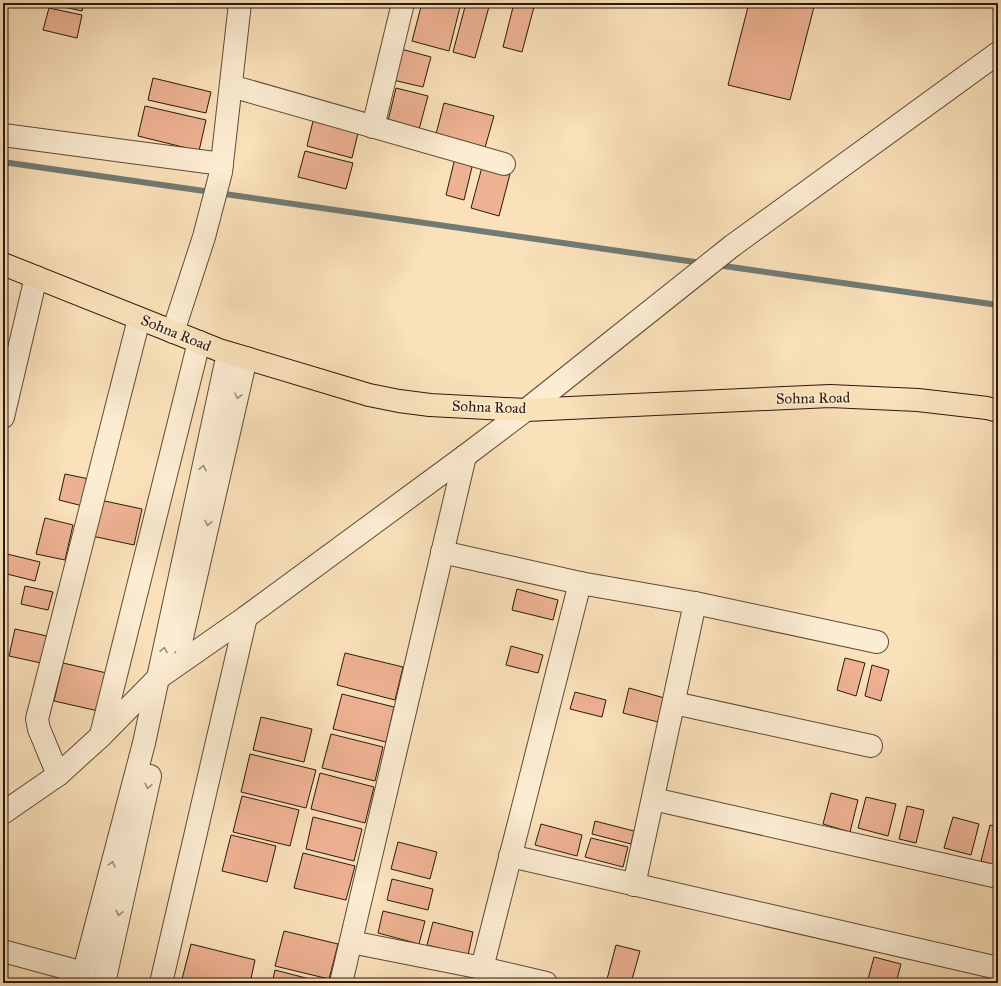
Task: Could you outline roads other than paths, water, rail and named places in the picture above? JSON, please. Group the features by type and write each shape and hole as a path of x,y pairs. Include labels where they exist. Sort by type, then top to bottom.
{"main road":[{"name":"Sohna Road","path":"3,264 139,319 237,356 369,396 399,401 430,405 526,410 830,396 918,400 987,408 998,411"}],"street":[{"path":"173,332 204,238 221,168 240,3"},
{"path":"373,127 402,3"},
{"path":"3,813 58,775 101,736 157,679 246,617 465,456 526,410 732,246 998,53"},
{"path":"231,86 504,164"},
{"path":"3,134 221,168"},
{"path":"3,417 8,375 36,277"},
{"path":"58,775 37,719 139,319"},
{"path":"101,736 199,342"},
{"path":"104,983 175,667 237,356"},
{"path":"3,951 83,978 144,743 157,679 237,356"},
{"path":"341,983 465,456"},
{"path":"442,552 580,583 695,602 877,642"},
{"path":"482,968 580,583"},
{"path":"634,885 695,602"},
{"path":"161,983 246,617"},
{"path":"674,703 871,746"},
{"path":"653,799 998,877"},
{"path":"510,856 998,968"},
{"path":"351,942 482,968 546,983"}],"waterway":[{"path":"3,162 702,263"},
{"path":"717,265 998,305"}]}
